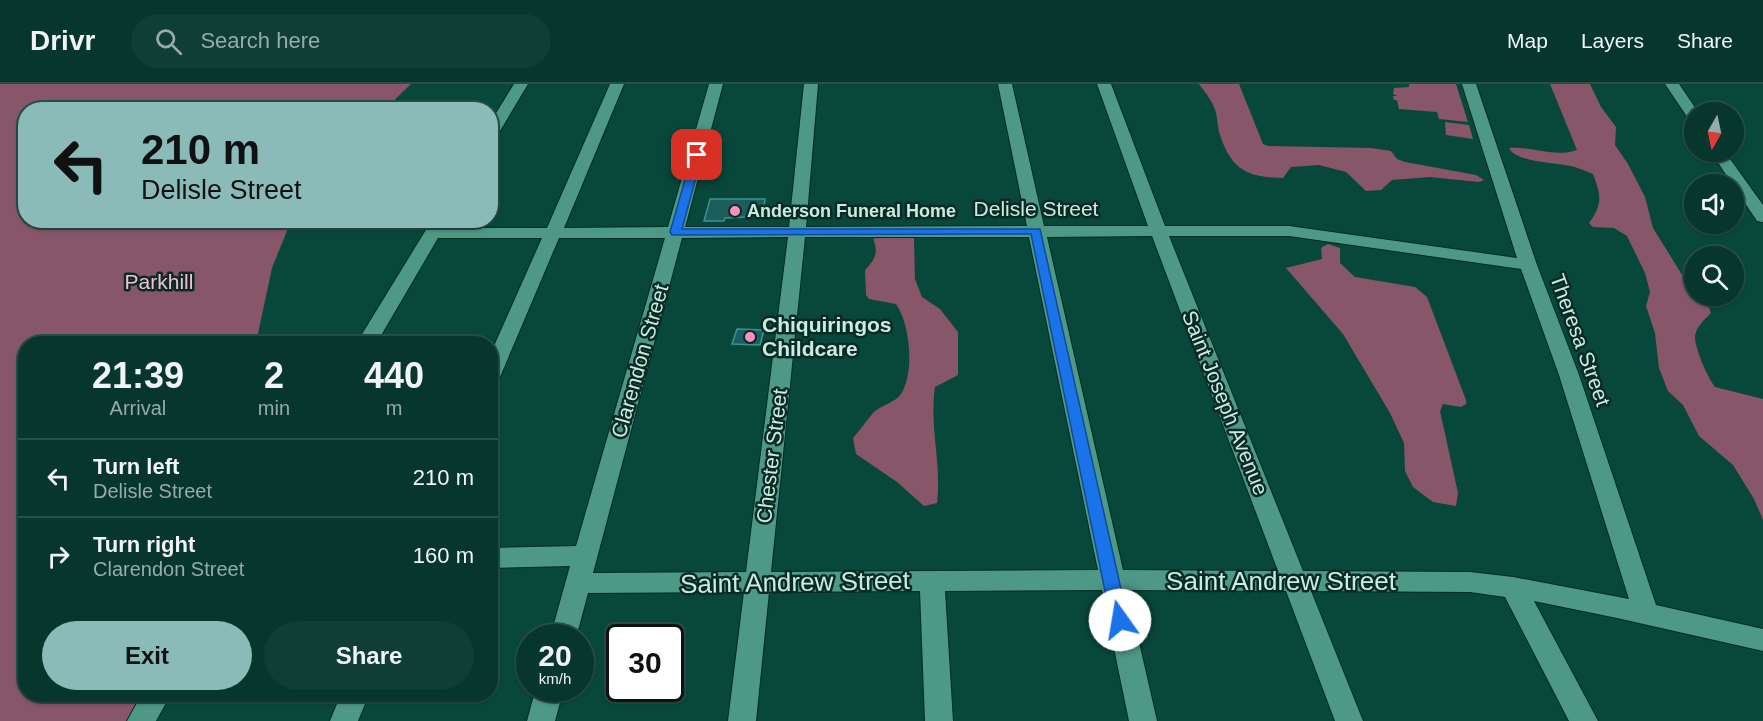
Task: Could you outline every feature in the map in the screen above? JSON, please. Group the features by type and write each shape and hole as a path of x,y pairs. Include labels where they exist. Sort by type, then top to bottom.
{"street":[{"path":"498,123 521,84"},
{"path":"498,361 617,84"},
{"name":"Clarendon Street","path":"567,624 716,84"},
{"name":"Chester Street","path":"742,721 797,233 811,84"},
{"path":"1005,84 1143,721"},
{"name":"Saint Joseph Avenue","path":"1104,84 1158,231 1349,721"},
{"name":"Theresa Street","path":"1469,84 1528,265 1569,375 1646,613"},
{"path":"1672,84 1684,102"},
{"path":"1725,162 1763,217"},
{"path":"371,336 436,228"},
{"name":"Delisle Street","path":"460,228 554,232 797,233 1289,231 1528,265"},
{"path":"498,558 585,556"},
{"name":"Saint Andrew Street","path":"578,583 1111,580 1470,582 1513,587 1646,613 1763,640"},
{"path":"932,581 939,721"},
{"path":"1513,587 1584,721"},
{"path":"141,721 152,702"},
{"path":"344,721 352,702"},
{"path":"541,721 546,702"}],"green space":[{"name":"Parkhill","path":"0,84 411,84 392,102 18,102 18,228 288,228 272,268 257,336 18,336 18,702 153,702 141,721 0,721"},
{"path":"1199,84 1239,84 1263,144 1268,146 1371,148 1391,151 1397,159 1405,162 1476,175 1484,180 1479,182 1430,177 1392,180 1381,190 1366,191 1346,172 1319,165 1291,167 1283,178 1251,173 1243,170 1230,157 1220,135 1214,107"},
{"path":"1409,84 1456,84 1468,122 1439,119 1437,112 1399,109 1397,100 1394,100 1393,96 1397,96 1393,94 1394,88 1409,87"},
{"path":"1550,84 1590,84 1601,107 1616,127 1615,145 1645,197 1653,228 1684,278 1684,306 1709,306 1711,313 1698,327 1695,337 1699,356 1709,377 1715,387 1763,399 1763,520 1754,499 1733,465 1699,436 1683,405 1668,391 1659,368 1655,333 1646,306 1650,292 1645,273 1627,236 1614,228 1593,227 1589,223 1599,205 1598,188 1593,174 1571,166 1527,159 1513,153 1509,148 1560,153 1577,150"},
{"path":"1445,122 1469,125 1473,139 1446,135"},
{"path":"883,236 914,238 915,279 922,297 940,309 958,332 958,375 935,387 933,416 938,474 937,503 924,506 897,482 856,454 853,438 874,412 899,397 908,374 909,348 901,312 896,304 869,299 866,295 865,270 874,259 876,252 873,239"},
{"path":"1328,244 1340,248 1340,263 1355,277 1415,287 1427,297 1466,400 1466,404 1461,407 1443,404 1440,411 1458,493 1456,506 1433,502 1413,487 1405,471 1404,443 1390,413 1343,334 1286,268 1322,259 1321,248"}],"building":[{"name":"Anderson Funeral Home","path":"710,199 765,199 763,213 747,213 746,217 725,218 724,221 704,221"},
{"name":"Chiquiringos Childcare","path":"737,329 764,330 760,345 732,344"}],"place":[{"name":"Anderson Funeral Home","path":"735,211"},
{"name":"Chiquiringos Childcare","path":"750,337"}],"route":[{"path":"697,155 676,232 1036,231 1120,620"}]}
